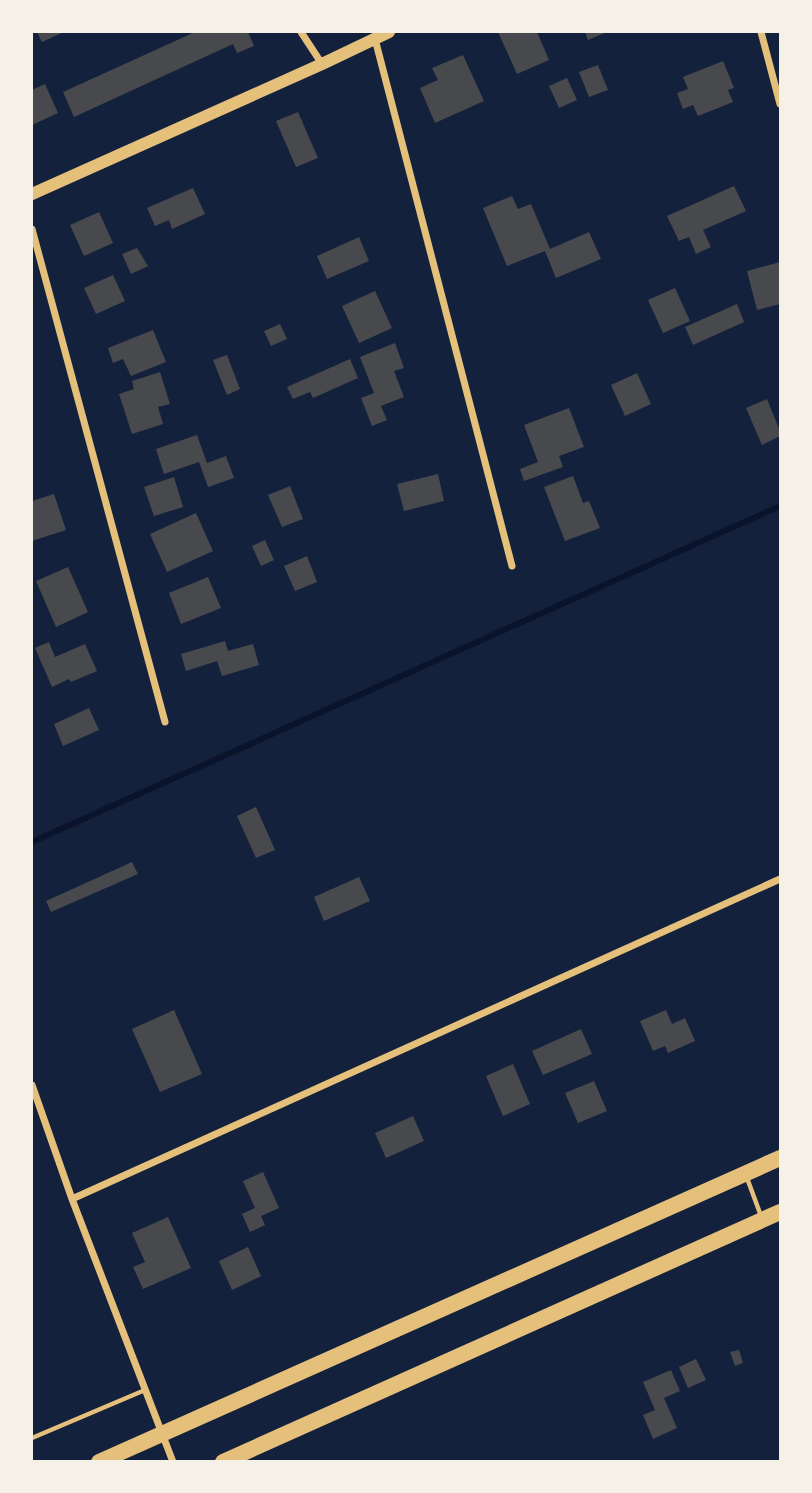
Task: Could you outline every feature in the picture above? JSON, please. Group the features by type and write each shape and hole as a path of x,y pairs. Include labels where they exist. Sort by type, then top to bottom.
{"main road":[{"path":"99,1461 780,1158"},
{"path":"223,1461 780,1212"}],"street":[{"path":"301,32 322,64"},
{"path":"32,194 389,32"},
{"path":"761,32 780,104"},
{"path":"374,38 512,566"},
{"path":"32,229 165,722"},
{"path":"72,1199 780,879"},
{"path":"32,1085 72,1199 173,1461"}],"lane":[{"path":"746,1174 762,1220"},
{"path":"32,1438 145,1390"}],"building":[{"path":"37,32 64,32 42,42"},
{"path":"195,32 248,32 254,46 237,53 233,44 74,117 63,92"},
{"path":"498,32 537,32 549,60 517,74"},
{"path":"585,32 607,32 588,40"},
{"path":"463,55 484,101 435,123 420,88 438,80 432,68"},
{"path":"723,61 734,88 728,90 733,102 698,116 693,105 683,109 677,93 688,89 683,77"},
{"path":"598,65 608,90 589,97 579,72"},
{"path":"567,78 577,100 559,108 549,86"},
{"path":"45,84 58,113 32,125 32,90"},
{"path":"298,112 318,158 296,167 276,121"},
{"path":"734,186 746,211 703,230 711,247 696,254 689,237 679,241 667,216"},
{"path":"193,188 205,214 172,229 169,220 155,226 147,208"},
{"path":"512,196 518,209 531,204 550,249 589,232 601,259 556,278 545,251 507,266 483,208"},
{"path":"99,212 113,243 84,256 70,225"},
{"path":"359,237 369,261 327,279 317,256"},
{"path":"137,248 148,266 131,274 122,254"},
{"path":"780,262 780,304 757,310 747,271"},
{"path":"113,275 125,301 96,314 84,288"},
{"path":"675,288 690,321 663,333 648,300"},
{"path":"375,291 392,328 359,343 342,306"},
{"path":"737,304 744,322 693,345 685,327"},
{"path":"280,324 287,339 271,346 264,331"},
{"path":"153,330 166,362 131,376 123,359 113,363 108,348"},
{"path":"395,343 404,368 394,371 404,397 381,406 387,420 372,426 361,398 374,393 360,357"},
{"path":"227,355 240,389 227,395 213,360"},
{"path":"350,359 358,378 313,398 310,392 293,399 287,387"},
{"path":"160,372 170,404 158,407 163,424 132,434 119,394 134,389 132,381"},
{"path":"637,373 651,404 625,416 611,385"},
{"path":"767,399 780,436 762,445 746,408"},
{"path":"569,408 584,447 559,456 563,467 524,481 520,469 538,462 524,425"},
{"path":"197,435 207,463 226,456 234,478 208,487 199,462 164,474 156,449"},
{"path":"438,474 444,501 404,511 397,484"},
{"path":"573,476 583,503 589,501 600,528 565,541 544,487"},
{"path":"174,477 183,507 154,516 144,487"},
{"path":"290,486 303,519 282,527 268,495"},
{"path":"54,494 66,530 32,541 32,501"},
{"path":"196,513 213,551 167,572 150,534"},
{"path":"265,540 274,560 261,566 252,546"},
{"path":"307,556 317,582 295,591 284,566"},
{"path":"68,567 88,612 56,627 36,581"},
{"path":"208,577 221,608 181,624 169,593"},
{"path":"225,641 228,651 253,644 259,665 222,676 217,661 186,671 181,654"},
{"path":"49,642 55,657 85,644 97,671 52,687 35,648"},
{"path":"89,708 99,730 63,746 54,724"},
{"path":"256,807 275,850 256,858 237,816"},
{"path":"132,862 138,874 51,912 46,901"},
{"path":"359,877 370,901 324,921 314,897"},
{"path":"174,1010 202,1074 160,1092 132,1029"},
{"path":"666,1010 672,1024 685,1018 695,1041 668,1053 665,1046 653,1051 640,1021"},
{"path":"581,1029 592,1054 543,1075 532,1051"},
{"path":"513,1064 530,1104 503,1116 486,1076"},
{"path":"594,1081 607,1111 578,1123 565,1093"},
{"path":"413,1116 424,1141 386,1158 375,1133"},
{"path":"263,1172 279,1208 261,1216 265,1225 250,1232 242,1214 255,1208 243,1181"},
{"path":"168,1217 191,1268 143,1289 133,1267 145,1262 132,1233"},
{"path":"248,1247 261,1276 232,1290 219,1261"},
{"path":"739,1350 743,1363 735,1366 730,1352"},
{"path":"696,1359 706,1380 688,1388 679,1367"},
{"path":"671,1370 680,1391 664,1398 677,1428 653,1439 643,1415 655,1410 643,1382"}],"waterway":[{"path":"32,842 780,506"}]}
